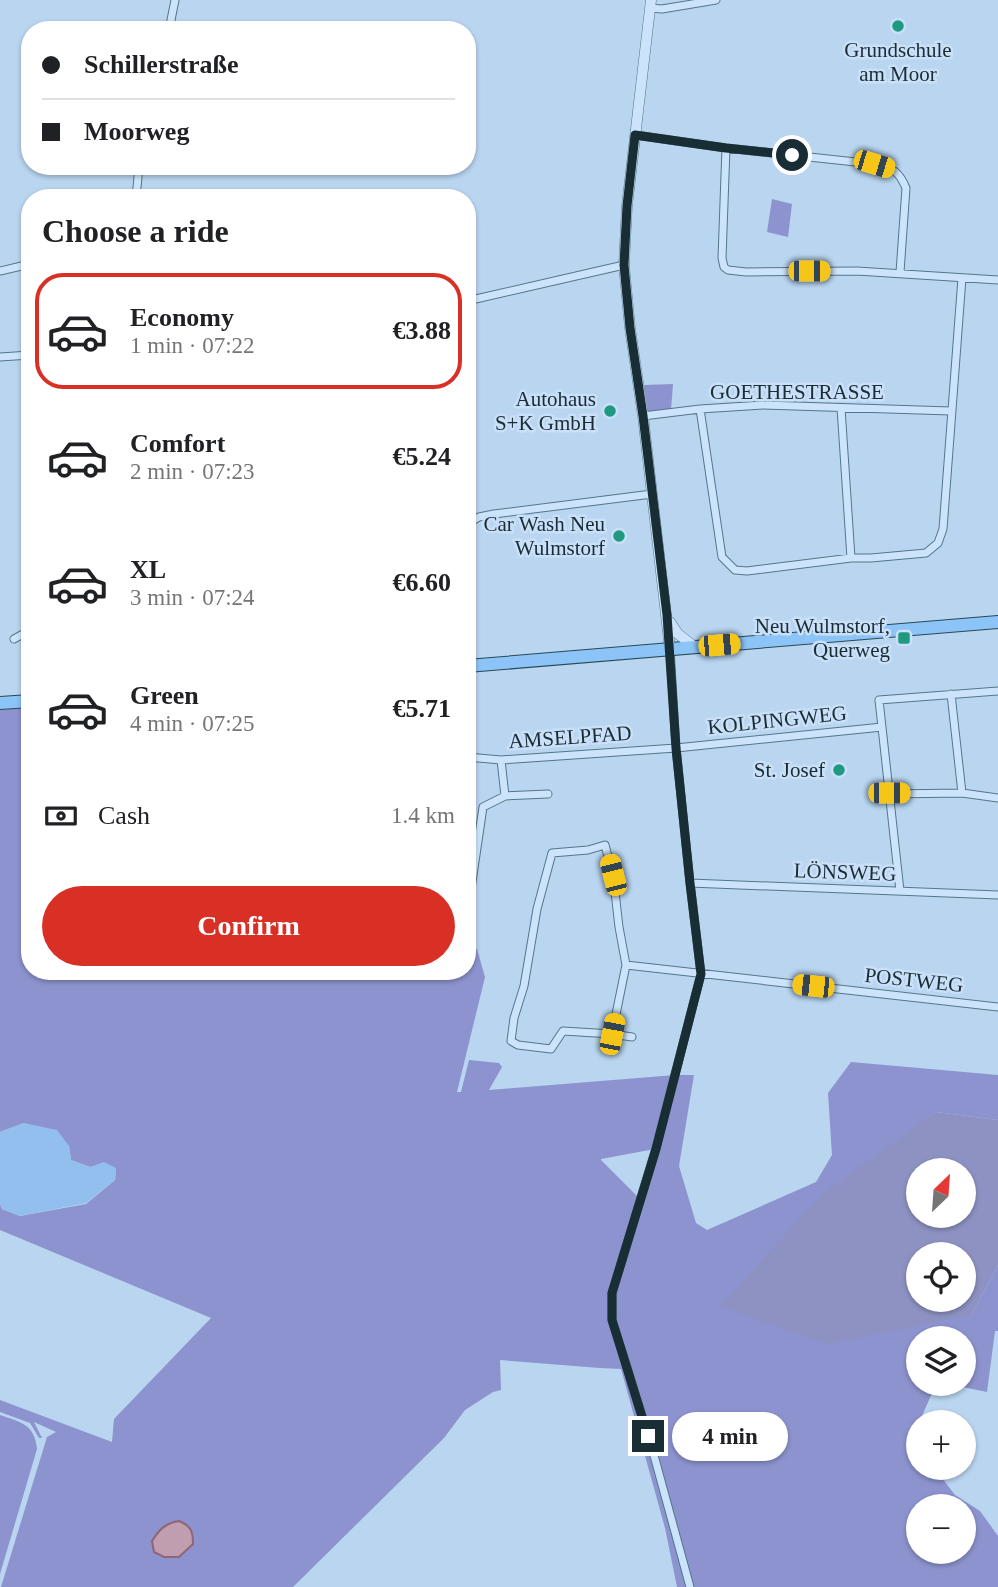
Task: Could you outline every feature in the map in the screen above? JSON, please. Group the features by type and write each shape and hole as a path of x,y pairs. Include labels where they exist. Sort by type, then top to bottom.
{"main road":[{"path":"476,665 998,622"},
{"path":"0,703 21,702"}],"street":[{"path":"171,21 176,0"},
{"path":"690,1587 655,1459 612,1320 612,1293 656,1149 701,974 676,748 668,619 624,265 627,206 650,2 663,9 716,0"},
{"path":"635,135 874,164 891,169 901,176 906,188 900,272"},
{"path":"726,148 722,258 724,267 728,270 900,272 998,280"},
{"path":"476,299 624,265"},
{"path":"0,271 21,266"},
{"path":"700,410 722,557 735,569 747,571 851,558 926,553 938,543 943,529 962,278"},
{"path":"0,357 21,356"},
{"name":"GOETHESTRASSE","path":"643,416 763,405 951,411"},
{"path":"842,408 851,558"},
{"path":"476,519 494,514 652,495"},
{"path":"668,619 678,634 695,646"},
{"path":"14,639 21,635"},
{"path":"900,891 879,700 998,691"},
{"path":"951,694 962,793"},
{"name":"KOLPINGWEG","path":"676,748 882,727"},
{"name":"AMSELPFAD","path":"476,758 501,760 676,748"},
{"path":"501,760 505,796"},
{"path":"889,793 962,793 998,798"},
{"path":"476,855 483,807 505,796 548,794"},
{"path":"603,835 613,875 626,965 612,1034"},
{"path":"605,845 588,850 552,853 537,909 524,986 514,1018 511,1041 518,1045 551,1049 564,1031 632,1037"},
{"name":"LÖNSWEG","path":"690,883 998,895"},
{"name":"POSTWEG","path":"626,965 998,1007"}],"shaded area":[{"path":"772,199 792,204 788,237 767,232"},
{"path":"673,384 671,410 648,412 644,385"},
{"path":"21,708 21,980 476,980 477,949 485,977 457,1092 461,1092 469,1060 499,1063 502,1067 489,1090 694,1075 679,1166 696,1223 707,1230 816,1182 832,1155 828,1093 851,1062 998,1075 998,1120 936,1112 721,1306 971,1315 976,1312 976,1306 998,1265 998,1331 995,1331 987,1392 976,1390 976,1326 906,1326 906,1396 931,1396 925,1410 906,1410 906,1480 944,1480 954,1494 906,1494 906,1564 976,1564 976,1508 998,1536 998,1587 677,1587 665,1528 621,1369 500,1360 501,1390 493,1392 465,1410 444,1438 293,1587 1,1587 47,1437 56,1432 34,1422 42,1438 39,1438 30,1423 0,1412 0,1400 112,1442 114,1419 211,1318 0,1230 0,1204 2,1209 20,1216 86,1204 115,1180 116,1168 90,1167 71,1160 69,1146 24,1123 0,1132 0,710","holes":["655,1149 640,1199 601,1160"]},
{"path":"936,1112 998,1120 998,1265 976,1306 976,1242 906,1242 906,1312 973,1312 971,1315 826,1344 720,1306 821,1195"},
{"path":"0,1415 20,1422 30,1429 37,1449 0,1574"},
{"path":"179,1521 191,1530 193,1544 179,1557 164,1557 154,1552 152,1541 157,1534 166,1525"}],"sand":[{"path":"24,1123 57,1130 69,1146 71,1160 90,1167 104,1162 116,1168 115,1180 86,1203 20,1216 2,1209 0,1132"}],"place":[{"name":"Grundschule am Moor","path":"898,26"},
{"name":"Autohaus S+K GmbH","path":"610,411"},
{"name":"Car Wash Neu Wulmstorf","path":"619,536"},
{"name":"Neu Wulmstorf, Querweg","path":"904,638"},
{"name":"St. Josef","path":"839,770"}],"route":[{"path":"648,1436 612,1320 612,1293 656,1149 701,974 676,748 667,615 630,328 624,265 627,206 635,135 792,155"}]}
